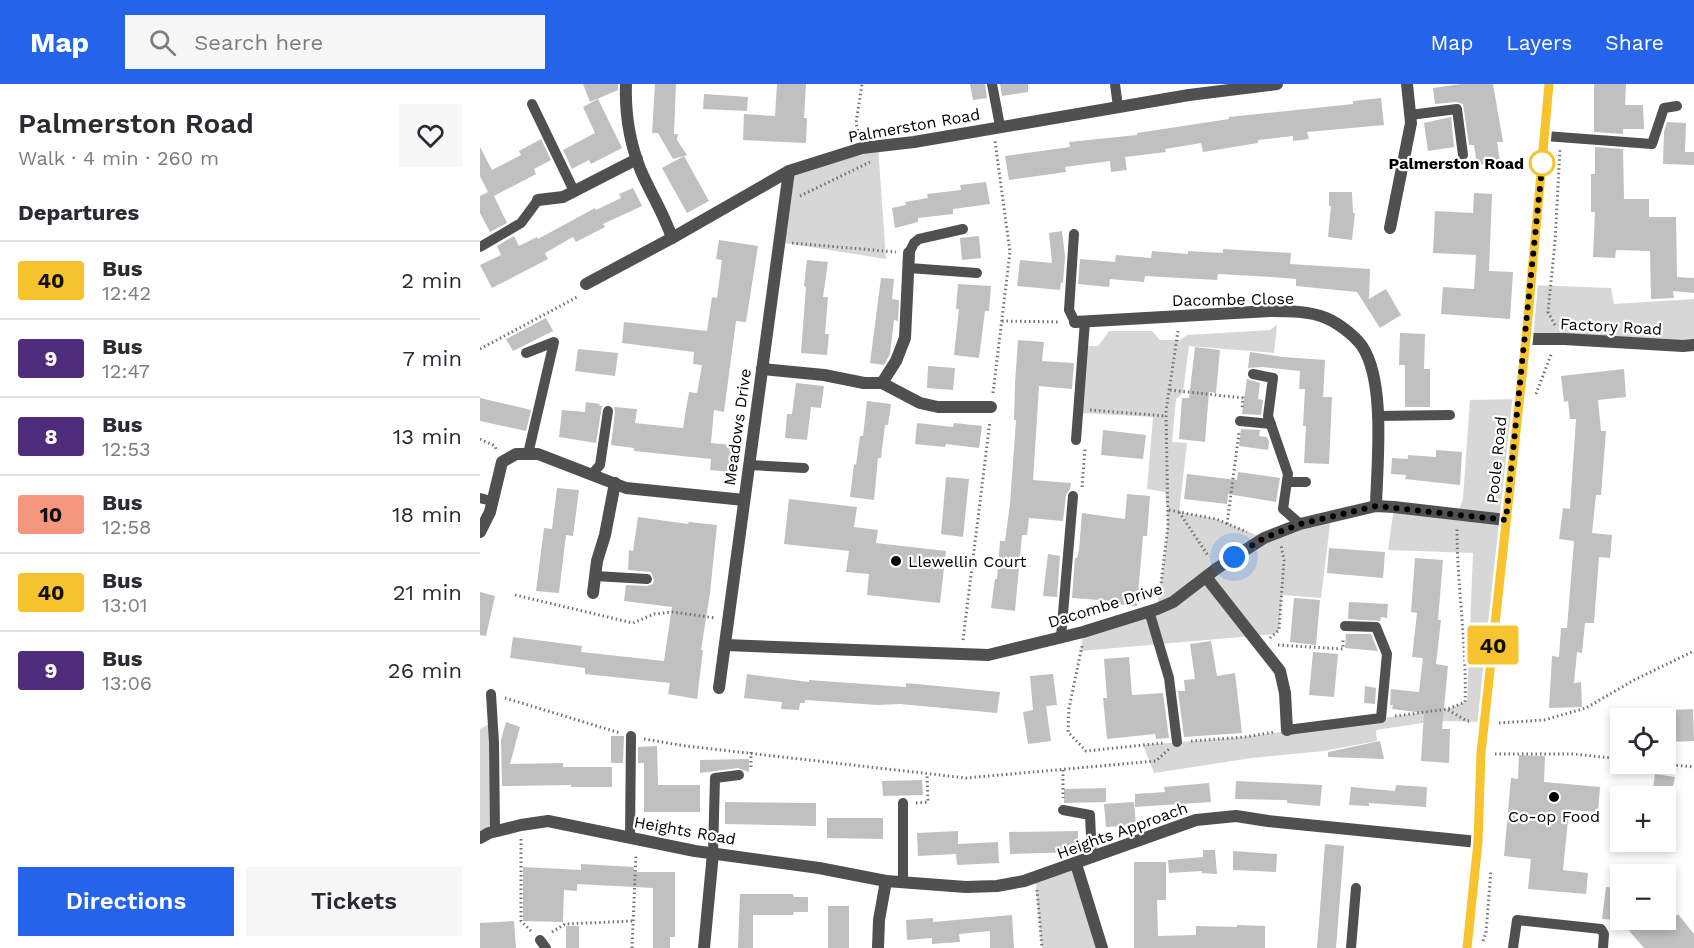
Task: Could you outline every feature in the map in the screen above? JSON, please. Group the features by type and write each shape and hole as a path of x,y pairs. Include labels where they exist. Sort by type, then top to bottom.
{"main road":[{"name":"Poole Road","path":"1467,948 1478,842 1481,753 1526,339 1549,84"}],"street":[{"path":"626,84 630,131 640,170 665,218 672,238"},
{"name":"Palmerston Road","path":"586,284 789,171 862,148 1237,87 1277,84"},
{"path":"1390,228 1411,123 1407,84"},
{"path":"538,200 563,197 637,159"},
{"name":"Meadows Drive","path":"719,688 789,171"},
{"path":"882,383 896,361 905,338 909,253"},
{"name":"Dacombe Close","path":"1080,322 1270,311 1290,311 1325,317 1345,330 1362,346 1370,366 1377,397 1376,506"},
{"name":"Factory Road","path":"1526,339 1694,345"},
{"path":"762,369 824,375 864,383 882,383 920,403 938,407 992,407"},
{"path":"480,532 490,512 486,500 502,462 516,454 538,454 621,486 744,500"},
{"path":"593,593 597,561 621,486"},
{"name":"Dacombe Drive","path":"725,645 988,655 1083,632 1173,602 1211,573 1264,538 1300,524 1376,506 1506,520"},
{"path":"1211,573 1247,630 1280,671 1285,693 1287,730"},
{"name":"Heights Approach","path":"886,881 966,887 997,886 1076,864 1196,820 1236,816 1478,842"},
{"name":"Heights Road","path":"480,838 521,825 548,821 713,853 819,868 886,881"},
{"path":"704,948 713,853"},
{"path":"1076,864 1102,948"},
{"path":"878,948 879,920 886,881"}],"lane":[{"path":"992,84 1000,126"},
{"path":"1115,84 1118,107"},
{"path":"532,104 574,191"},
{"path":"1545,136 1653,144 1664,108 1677,106"},
{"path":"1410,115 1457,109 1463,155"},
{"path":"480,247 520,223 538,200"},
{"path":"909,253 919,239 963,229"},
{"path":"1074,234 1069,310 1080,322 1076,440"},
{"path":"909,268 977,273"},
{"path":"526,353 554,342 528,454"},
{"path":"1253,374 1273,378 1268,416 1288,474 1283,509 1300,524"},
{"path":"592,474 600,465 608,411"},
{"path":"1377,417 1450,415"},
{"path":"1240,421 1271,424"},
{"path":"749,465 804,468"},
{"path":"1287,482 1305,482"},
{"path":"1061,637 1072,496"},
{"path":"595,576 647,579"},
{"path":"1153,610 1169,678 1177,742"},
{"path":"1287,730 1381,718 1387,654 1376,627 1345,626"},
{"path":"491,694 495,832"},
{"path":"632,736 634,838"},
{"path":"713,853 715,778 740,775"},
{"path":"903,803 903,882"},
{"path":"1063,810 1090,814 1092,858"},
{"path":"1351,948 1356,888"},
{"path":"1513,948 1517,920 1601,929 1604,934 1603,948"}],"path":[{"path":"862,84 856,123 862,148"},
{"path":"784,201 879,158 890,145"},
{"path":"779,242 909,253"},
{"path":"480,350 589,291 586,284"},
{"path":"1153,610 1168,510 1166,416 1180,316"},
{"path":"1002,321 1080,322"},
{"path":"1168,510 1216,519 1227,524 1243,398 1170,390"},
{"path":"1078,410 1166,416"},
{"path":"480,439 495,446 502,462"},
{"path":"1072,496 1082,498 1085,440 1076,440"},
{"path":"1179,512 1211,573"},
{"path":"1381,718 1448,709 1465,702 1466,675 1458,570 1457,515"},
{"path":"1261,645 1279,630 1284,560 1283,549 1276,535"},
{"path":"515,595 633,623 654,614 673,612 728,620"},
{"path":"1261,645 1343,649 1345,626"},
{"path":"1083,632 1069,708 1068,732 1086,751 1245,737 1287,730"},
{"path":"1484,722 1544,720 1586,708 1634,680 1694,651"},
{"path":"491,694 632,736 686,746 966,778 1156,762 1177,742"},
{"path":"1448,709 1467,721"},
{"path":"1481,753 1574,754 1610,758"},
{"path":"1676,765 1694,767"},
{"path":"1063,770 1063,810"},
{"path":"903,803 928,802 927,774"},
{"path":"521,825 521,921 543,944 565,924 634,921"},
{"path":"632,948 634,838"},
{"path":"1035,877 1042,948"}],"shaded area":[{"path":"878,146 886,259 779,242 789,171"},
{"path":"1531,285 1611,288 1614,304 1694,299 1694,345 1526,339"},
{"path":"1277,325 1274,353 1189,346 1183,393 1176,399 1172,442 1187,443 1179,512 1216,519 1264,538 1331,516 1321,598 1282,595 1279,630 1275,634 1081,651 1083,632 1157,609 1167,521 1165,492 1147,489 1153,417 1081,413 1085,346 1098,346 1109,331 1152,331 1160,340 1180,340 1187,335 1270,330"},
{"path":"1520,399 1484,722 1436,721 1376,730 1377,741 1324,751 1252,758 1154,773 1143,745 1244,737 1448,709 1467,701 1473,553 1388,550 1394,507 1457,515 1463,499 1470,400"},
{"path":"493,722 495,832 480,838 480,729"},
{"path":"1076,864 1102,948 1042,948 1035,877"}],"building":[{"path":"583,84 618,84 618,90 590,102"},
{"path":"655,84 676,84 674,134 678,134 677,140 687,155 673,159 658,133 652,133"},
{"path":"777,84 806,84 804,118 807,118 806,143 743,140 744,114 775,116"},
{"path":"970,84 985,84 987,98 973,100"},
{"path":"1000,84 1028,84 1028,92 1002,96"},
{"path":"1461,84 1493,84 1503,142 1497,142 1500,162 1477,165 1474,145 1469,145 1463,104 1456,102 1435,104 1433,88"},
{"path":"1594,84 1626,84 1625,105 1643,105 1644,129 1623,129 1623,134 1594,132"},
{"path":"704,94 748,97 747,111 703,109"},
{"path":"1381,98 1384,125 1307,132 1309,139 1293,141 1293,136 1258,140 1258,143 1203,152 1201,143 1165,149 1166,152 1125,157 1127,170 1111,172 1110,161 1065,167 1066,172 1009,180 1005,156 1070,147 1069,142 1137,135 1137,133 1229,119 1229,117 1353,104 1353,101"},
{"path":"598,99 622,148 591,164 589,160 572,169 563,150 595,133 583,107"},
{"path":"1451,117 1454,147 1428,151 1424,123"},
{"path":"1667,122 1686,123 1685,152 1694,152 1694,165 1663,164 1664,132"},
{"path":"541,139 551,160 534,169 536,174 494,196 507,223 490,232 480,213 480,196 488,192 480,176 480,147 492,170 521,155 519,151"},
{"path":"1595,147 1623,149 1624,199 1649,199 1649,217 1676,217 1677,277 1694,278 1694,293 1673,291 1674,298 1651,299 1650,251 1616,250 1615,258 1593,257 1595,212 1591,212 1591,174 1595,174"},
{"path":"684,156 709,201 687,213 662,168"},
{"path":"986,182 990,204 953,209 953,214 918,218 918,222 895,228 892,208 906,205 905,202 928,198 927,194 961,190 960,185"},
{"path":"633,188 642,206 603,224 605,227 576,242 573,237 545,253 548,259 492,288 480,265 501,255 497,246 514,236 519,246 537,237 538,239 595,208 596,210 621,198 619,194"},
{"path":"1329,192 1352,192 1353,213 1355,213 1352,240 1328,237 1331,206 1329,206"},
{"path":"1474,193 1492,194 1489,271 1513,272 1510,319 1441,314 1443,287 1474,289 1476,255 1433,253 1435,211 1473,213"},
{"path":"1062,231 1065,256 1063,283 1061,282 1060,290 1017,286 1020,260 1052,263 1049,233"},
{"path":"979,236 981,258 962,260 960,238"},
{"path":"719,240 758,246 746,322 736,321 724,412 714,410 711,443 732,445 729,472 710,470 711,459 634,451 634,448 611,445 614,407 637,409 635,423 683,428 689,392 697,393 702,365 693,364 694,352 622,343 624,322 707,331 712,297 717,298 722,260 716,259"},
{"path":"1223,249 1291,253 1290,264 1370,269 1369,299 1386,289 1401,315 1380,328 1357,292 1296,286 1296,279 1218,274 1217,280 1145,276 1144,282 1110,279 1109,287 1078,284 1080,259 1115,262 1116,255 1151,258 1152,251 1188,254 1188,251 1223,253"},
{"path":"807,260 828,262 823,297 828,297 825,334 829,334 827,355 801,353"},
{"path":"881,278 894,279 892,299 899,300 898,321 894,320 890,354 884,365 870,363"},
{"path":"958,284 991,286 989,311 985,311 979,358 954,355 959,309 956,309"},
{"path":"546,318 553,331 513,351 506,339"},
{"path":"1400,333 1425,334 1424,369 1430,369 1430,407 1405,407 1405,365 1399,365"},
{"path":"1018,340 1044,342 1042,361 1074,363 1072,389 1039,386 1033,480 1071,483 1066,495 1063,521 1029,518 1027,535 1022,535 1015,611 991,608 995,579 997,579 1000,541 1005,541 1010,504 1016,420 1014,420"},
{"path":"1195,347 1220,350 1216,393 1209,392 1205,442 1179,439 1182,398 1189,398"},
{"path":"578,349 618,353 615,376 575,371"},
{"path":"1250,352 1325,360 1323,397 1332,397 1329,464 1304,463 1305,389 1299,389 1300,371 1262,367 1248,368"},
{"path":"928,366 955,368 953,390 927,388"},
{"path":"1624,369 1626,397 1598,400 1601,431 1606,431 1601,495 1596,495 1592,533 1612,535 1610,558 1599,557 1594,623 1585,623 1582,653 1577,652 1574,683 1581,682 1582,707 1549,708 1552,656 1559,657 1561,628 1567,628 1574,541 1559,539 1563,508 1570,509 1576,419 1570,419 1568,401 1564,402 1561,376"},
{"path":"1247,379 1260,383 1258,399 1263,400 1261,415 1242,414"},
{"path":"796,383 824,386 821,408 811,407 807,440 785,438 787,414 792,414"},
{"path":"480,398 531,410 526,431 480,421"},
{"path":"867,401 891,404 888,425 885,425 881,458 878,458 874,500 850,497 854,464 856,465 860,436 863,436"},
{"path":"586,402 602,406 596,443 559,437 562,410 585,412"},
{"path":"917,423 953,427 954,423 982,426 979,448 946,444 945,447 915,444"},
{"path":"1241,429 1260,430 1259,436 1267,437 1269,442 1268,450 1239,446"},
{"path":"1103,430 1146,435 1143,459 1101,455"},
{"path":"1436,450 1462,452 1460,485 1405,479 1406,475 1391,474 1392,458 1408,459 1408,455 1436,457"},
{"path":"1238,472 1280,478 1276,502 1228,494 1227,504 1184,499 1187,474 1237,480"},
{"path":"946,477 969,479 963,537 941,534"},
{"path":"557,488 579,490 573,536 566,535 559,593 536,591 544,528 552,529"},
{"path":"1127,494 1150,496 1147,536 1143,536 1137,606 1113,604 1113,601 1072,598 1082,513 1125,519"},
{"name":"Llewellin Court","path":"789,499 857,507 854,527 878,530 876,543 946,551 940,603 867,595 869,574 846,572 849,551 784,544"},
{"path":"638,517 688,524 689,522 717,525 697,699 668,694 670,683 585,674 585,668 510,658 513,637 582,646 581,652 664,661 672,607 624,601 626,585 647,586 653,584 654,580 651,572 628,570 629,550 633,551"},
{"path":"1329,548 1385,552 1383,578 1327,573"},
{"path":"1048,554 1060,556 1057,597 1043,596"},
{"path":"1415,558 1443,560 1438,620 1441,620 1436,664 1448,666 1442,729 1450,729 1449,763 1421,761 1424,713 1392,709 1393,705 1390,705 1391,689 1419,692 1423,658 1412,657 1417,613 1411,612"},
{"path":"480,592 495,596 486,636 480,635"},
{"path":"1294,598 1320,600 1316,645 1290,642"},
{"path":"1349,602 1388,604 1387,618 1381,617 1380,621 1348,619"},
{"path":"1346,634 1371,634 1378,651 1345,648"},
{"path":"1211,641 1217,676 1235,673 1242,733 1184,737 1178,691 1185,691 1184,680 1195,679 1190,644"},
{"path":"1313,652 1338,654 1334,697 1309,695"},
{"path":"1129,657 1132,695 1163,693 1169,738 1156,739 1155,734 1107,739 1103,698 1107,698 1104,659"},
{"path":"747,674 809,682 809,680 906,687 906,683 1000,692 997,713 900,704 877,705 805,700 805,703 800,703 799,710 781,709 782,702 744,698"},
{"path":"1053,674 1057,705 1046,706 1051,741 1028,744 1023,712 1033,710 1030,676"},
{"path":"1365,686 1376,688 1375,704 1364,703"},
{"path":"1693,709 1694,741 1676,742 1676,710"},
{"path":"506,722 520,727 510,764 563,763 563,767 612,767 612,787 502,786 501,740"},
{"path":"611,736 624,736 623,763 611,763"},
{"path":"1380,741 1384,759 1328,757 1328,752"},
{"path":"657,746 658,785 700,785 700,812 644,812 644,763 638,763 638,747"},
{"path":"1519,755 1545,756 1544,782 1600,787 1598,812 1569,810 1563,870 1588,873 1586,894 1528,889 1531,859 1504,856 1511,778 1518,779"},
{"path":"749,759 749,772 738,768 700,773 700,760"},
{"path":"1655,774 1675,777 1673,786 1653,786"},
{"path":"922,780 923,795 883,796 882,781"},
{"path":"1236,781 1322,785 1320,806 1287,803 1287,800 1235,799"},
{"path":"1209,783 1211,802 1135,807 1135,794 1165,792 1164,787"},
{"path":"1396,785 1427,787 1426,807 1369,803 1369,806 1349,805 1351,787 1395,791"},
{"path":"1106,788 1106,802 1064,803 1064,789"},
{"path":"725,802 816,803 816,826 725,824"},
{"path":"1134,802 1136,825 1106,827 1104,804"},
{"path":"827,818 883,818 883,839 827,838"},
{"path":"958,831 958,844 998,842 999,863 957,865 956,854 918,856 917,833"},
{"path":"1078,831 1078,852 1010,854 1009,832"},
{"path":"1325,844 1344,846 1336,948 1317,948"},
{"path":"1203,850 1215,850 1217,874 1202,873 1202,871 1169,873 1168,860 1203,857"},
{"path":"1233,851 1277,854 1276,872 1233,870"},
{"path":"1134,862 1166,862 1166,900 1157,900 1158,936 1196,935 1196,926 1265,926 1265,948 1134,948"},
{"path":"581,864 634,867 634,872 675,872 675,937 670,937 670,948 653,948 653,888 577,884 577,891 564,890 563,922 523,921 523,867 581,870"},
{"path":"1606,887 1610,887 1610,919 1602,919"},
{"path":"740,894 793,894 794,897 808,897 808,912 794,912 793,915 753,915 753,948 738,948"},
{"path":"828,906 849,906 849,948 828,948"},
{"path":"1678,914 1694,934 1694,948 1644,948 1629,930 1676,930"},
{"path":"1012,915 1014,948 990,948 990,931 959,934 960,942 932,944 932,938 907,940 906,920 933,918 933,922"},
{"path":"514,921 516,948 480,948 480,923"},
{"path":"566,926 579,926 579,948 566,948"}],"bus line":[{"name":"40","path":"1467,948 1478,842 1481,753 1526,339 1549,84"}],"place":[{"name":"Palmerston Road","path":"1542,163"},
{"name":"Llewellin Court","path":"896,561"},
{"name":"Co-op Food","path":"1554,797"}],"route":[{"path":"1234,557 1264,538 1300,524 1376,506 1506,520 1543,158 1542,163"}]}
